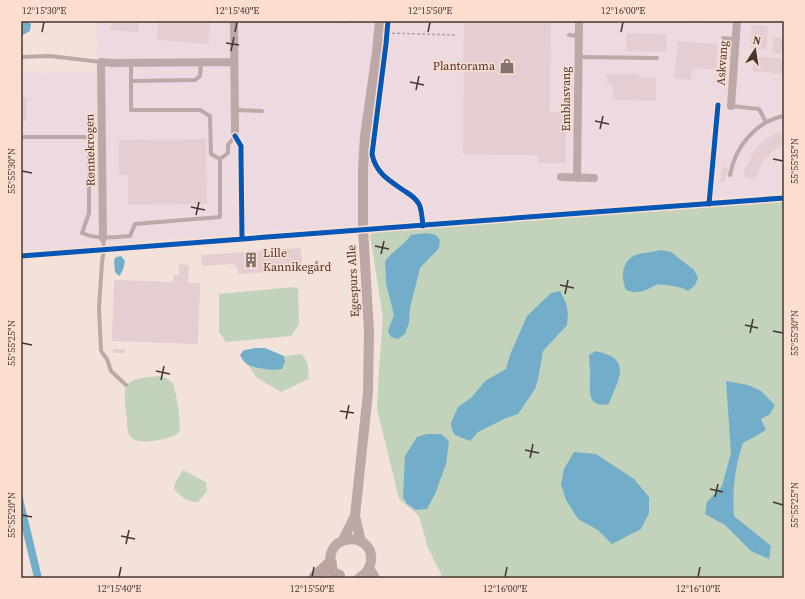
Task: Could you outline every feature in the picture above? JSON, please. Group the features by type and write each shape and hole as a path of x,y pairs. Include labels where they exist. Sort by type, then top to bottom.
{"highway":[{"path":"315,578 330,564"}],"street":[{"path":"234,21 235,136"},
{"name":"Emblasvang","path":"577,178 579,21"},
{"name":"Askvang","path":"731,106 737,21"},
{"name":"Egespurs Alle","path":"330,564 332,550 343,540 355,516 365,426 369,353 363,216 363,169 365,136 377,52 383,24"},
{"path":"101,62 234,62"},
{"name":"Rønnekrogen","path":"101,62 103,238"},
{"path":"561,177 594,178"},
{"name":"Egespurs Alle","path":"355,516 362,542 370,554 371,564 369,568"},
{"path":"343,540 349,539 362,542"},
{"path":"330,564 333,571 339,577"},
{"path":"361,578 369,568 374,578"}],"lane":[{"path":"569,35 578,36"},
{"path":"724,38 736,39"},
{"path":"21,57 50,56 101,62"},
{"path":"578,57 657,58"},
{"path":"131,81 195,80 200,76 201,62"},
{"path":"131,63 131,110 200,110 210,116 212,154 220,159"},
{"path":"731,106 759,109 766,122"},
{"path":"235,110 262,111"},
{"path":"730,175 737,154 752,132 766,122 784,116"},
{"path":"220,159 228,153 228,145 235,136"},
{"path":"21,137 89,137 89,213 82,233 92,237 103,238 130,236 135,224 220,217 220,159"},
{"path":"103,238 104,249 99,308 101,351 107,359 111,371 126,385"}],"path":[{"path":"383,24 387,36 455,35"}],"shaded area":[{"path":"97,21 784,21 784,193 21,251 21,73 96,71"}],"green space":[{"path":"784,201 784,578 443,578 428,548 419,516 399,499 377,409 383,318 370,235 374,231"},
{"path":"293,287 298,289 299,324 291,336 226,342 219,332 219,294"},
{"path":"301,354 306,360 308,366 308,379 281,392 256,377 249,366 285,362 284,356"},
{"path":"160,376 173,384 179,416 179,432 176,435 164,439 137,441 131,437 128,430 125,390 127,385 132,381 147,377"},
{"path":"183,470 206,482 207,491 198,502 184,498 174,489 175,483"}],"water":[{"path":"21,21 28,21 31,24 30,31 21,36"},
{"path":"426,233 436,235 440,240 439,248 420,268 410,308 409,323 405,334 398,339 391,337 388,331 394,315 386,283 385,261 411,235"},
{"path":"661,250 671,252 694,270 698,278 695,285 688,291 677,287 658,284 639,292 626,290 623,281 623,272 629,259 642,253"},
{"path":"121,256 125,261 119,276 115,272 114,260 116,257"},
{"path":"560,291 566,303 568,313 567,325 543,351 535,389 518,414 478,432 470,441 455,435 452,430 451,423 458,407 472,397 485,381 506,369 510,355 527,316 551,293"},
{"path":"265,348 284,356 285,362 282,369 265,369 248,365 240,355 244,350"},
{"path":"596,351 612,357 619,365 620,370 618,382 609,404 601,405 596,403 592,400 590,395 589,355"},
{"path":"726,381 748,385 761,391 775,405 770,414 761,419 766,430 743,443 736,470 733,497 734,516 771,546 769,559 751,551 725,525 705,514 707,502 722,486 731,453"},
{"path":"427,434 441,434 449,441 446,464 435,494 427,509 416,510 407,504 403,497 405,456 417,437"},
{"path":"574,452 596,454 634,479 649,497 649,513 641,529 612,544 598,530 578,519 566,500 561,484 564,469"},
{"path":"21,490 42,578 34,578 21,524"}],"building":[{"path":"111,21 139,21 138,32 111,30"},
{"path":"158,21 210,21 209,44 157,40"},
{"path":"329,21 350,21 349,24 329,23"},
{"name":"Plantorama","path":"464,21 551,21 550,112 566,112 566,163 538,163 538,155 463,154"},
{"path":"701,21 701,23 689,22"},
{"path":"752,25 768,26 766,50 750,48"},
{"path":"626,33 666,34 666,52 626,51"},
{"path":"774,37 784,38 784,54 772,53"},
{"path":"678,41 718,44 716,70 692,68 691,80 674,78"},
{"path":"755,56 784,59 784,74 753,71"},
{"path":"607,74 639,74 639,78 656,78 656,101 613,100 613,84 607,84"},
{"path":"21,98 28,99 28,101 26,101 26,121 21,121"},
{"path":"780,131 784,144 770,153 764,160 756,179 743,177 746,167 757,147 766,139"},
{"path":"206,139 207,204 128,205 128,175 119,175 119,140"},
{"path":"722,167 728,168 725,182 720,182"},
{"name":"Lille Kannikegård","path":"301,248 302,270 238,274 238,269 233,264 202,266 201,255"},
{"path":"179,264 189,265 188,283 200,283 198,344 112,341 114,280 173,282 174,275 179,275"},
{"path":"113,349 125,349 125,353 113,353"}],"cycle path":[{"path":"388,21 372,154 380,172 418,202 421,209 423,226"},
{"path":"709,204 718,105"},
{"path":"235,136 241,146 242,239"},
{"path":"21,256 784,198"}],"place":[{"name":"Plantorama","path":"507,66"},
{"name":"Lille Kannikegård","path":"251,260"}]}
